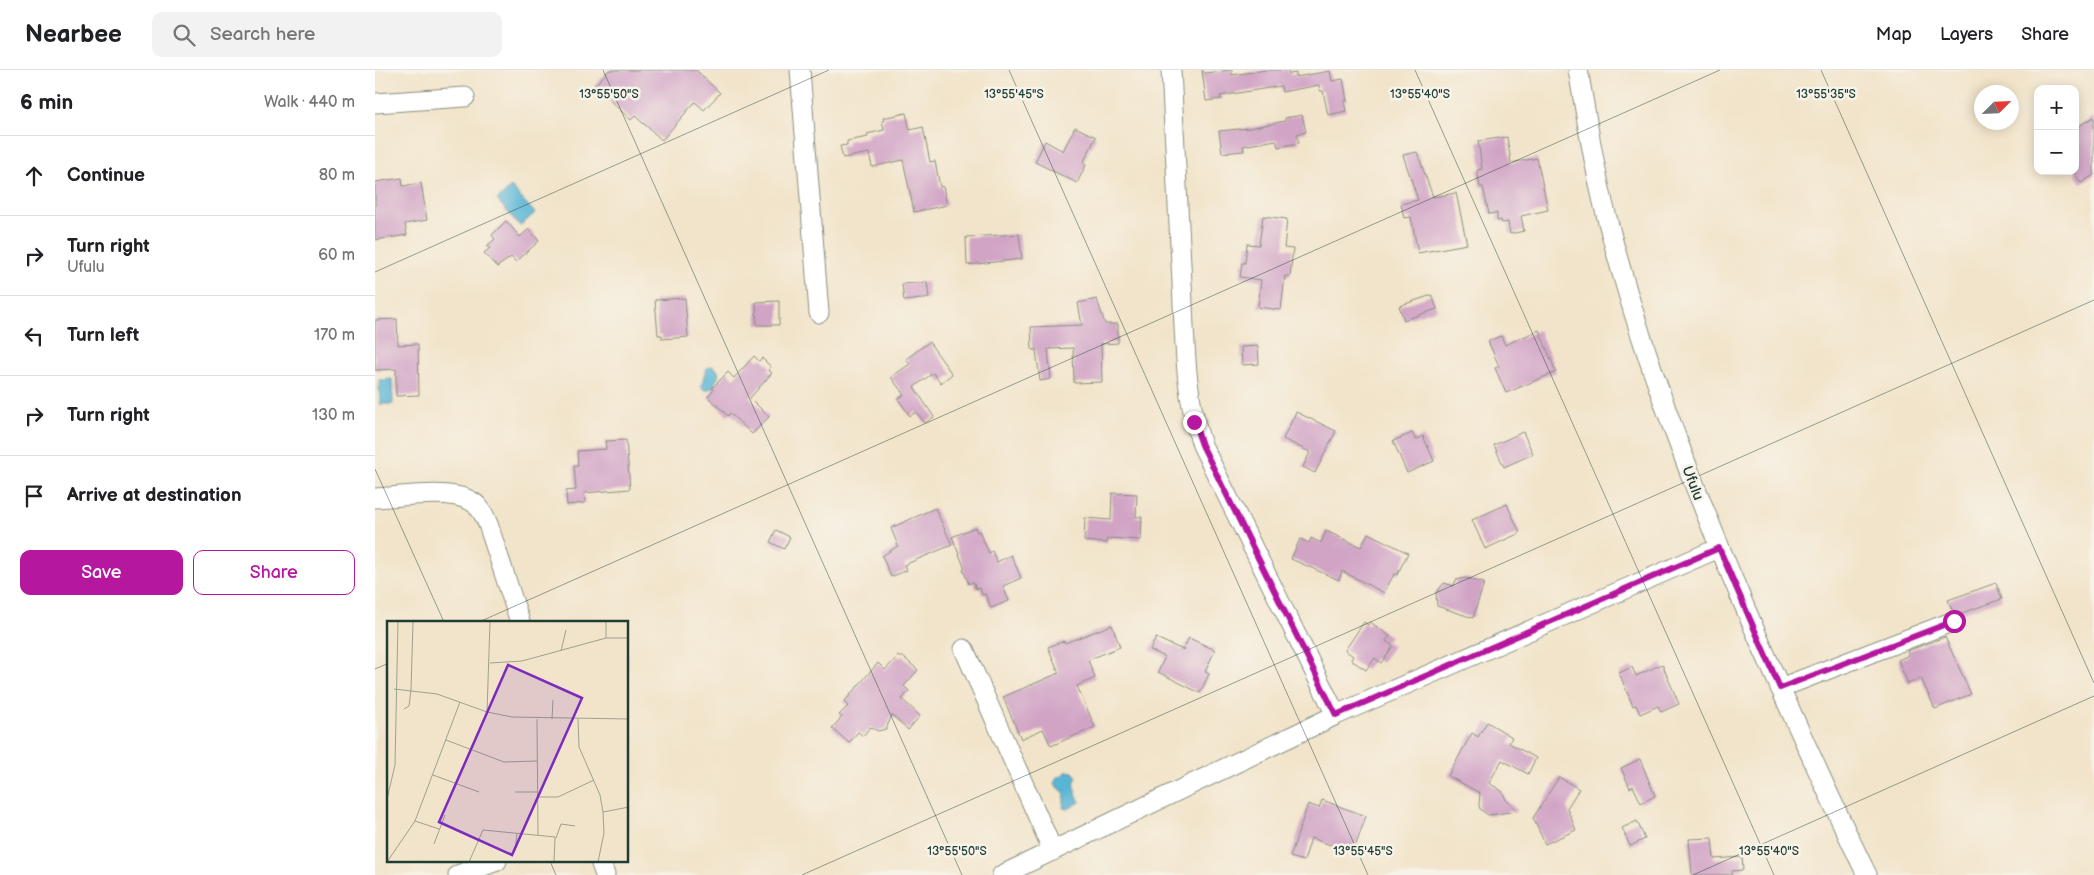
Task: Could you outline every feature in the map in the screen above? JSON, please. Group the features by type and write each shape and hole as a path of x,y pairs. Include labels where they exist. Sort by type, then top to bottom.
{"street":[{"path":"800,70 819,312"},
{"path":"1171,70 1184,316 1190,398 1194,422 1202,445 1336,715"},
{"name":"Ufulu","path":"1578,70 1606,217 1632,311 1661,400 1719,548 1780,688 1867,875"},
{"path":"375,103 465,97"},
{"path":"375,498 450,494 469,500 477,506 488,524 520,621"},
{"path":"1004,874 1336,715 1719,548"},
{"path":"1780,688 1954,621"},
{"path":"964,650 1053,851"},
{"path":"458,875 494,862"},
{"path":"600,862 605,875"}],"water":[{"path":"511,187 535,213 520,226 497,200"},
{"path":"712,366 717,369 719,375 712,388 705,390 701,387 706,369"},
{"path":"392,379 393,404 380,404 379,380"},
{"path":"1067,771 1073,772 1077,777 1074,786 1080,802 1068,809 1063,808 1065,794 1055,784 1056,778 1062,776"}],"building":[{"path":"609,70 696,70 720,93 704,110 695,102 662,140 635,116 631,120 594,86"},
{"path":"1202,70 1205,73 1232,70 1232,75 1266,70 1288,70 1289,74 1296,73 1296,77 1330,71 1332,81 1343,79 1347,101 1344,101 1346,111 1328,115 1323,91 1320,91 1319,85 1282,92 1281,86 1220,96 1222,99 1206,101"},
{"path":"906,113 910,130 923,127 930,162 935,161 940,187 943,186 947,205 914,212 903,160 872,167 869,153 843,158 840,146 847,145 847,141 868,137 867,134 884,130 883,118"},
{"path":"1302,115 1306,132 1297,134 1299,143 1278,147 1276,140 1243,146 1244,151 1222,153 1219,131 1249,128 1285,121 1285,118"},
{"path":"2094,117 2094,175 2081,183 2076,175 2079,175 2079,126"},
{"path":"1075,127 1096,137 1083,163 1086,165 1077,183 1035,162 1045,141 1063,151"},
{"path":"1507,137 1511,163 1537,158 1548,210 1521,216 1524,231 1510,234 1508,222 1502,223 1501,220 1497,221 1497,213 1489,214 1483,187 1480,187 1477,170 1482,169 1478,141"},
{"path":"1417,152 1433,197 1456,193 1467,244 1418,253 1411,217 1404,218 1401,204 1418,200 1403,155"},
{"path":"402,178 403,186 421,183 427,220 405,224 407,235 375,240 375,182"},
{"path":"1263,216 1287,219 1284,248 1293,249 1290,276 1285,276 1281,310 1258,307 1261,280 1240,277 1242,263 1245,263 1247,244 1259,245"},
{"path":"506,221 520,237 529,229 539,241 516,262 511,257 497,267 484,253 490,248 487,246 495,239 492,235"},
{"path":"1019,234 1022,259 967,265 966,237"},
{"path":"927,282 929,298 904,301 902,284"},
{"path":"1432,295 1437,309 1404,320 1399,306"},
{"path":"685,298 688,337 662,339 662,335 658,335 655,300"},
{"path":"1097,299 1105,324 1118,324 1118,343 1101,344 1102,382 1074,383 1073,348 1048,349 1051,379 1040,381 1036,350 1032,350 1031,327 1082,325 1078,303"},
{"path":"779,301 779,325 757,325 756,302"},
{"path":"397,319 398,345 418,344 419,395 396,396 396,369 375,370 375,320"},
{"path":"1539,330 1556,372 1506,393 1495,368 1499,366 1488,341 1501,336 1505,345"},
{"path":"929,342 952,374 941,383 933,373 914,387 934,417 925,423 916,412 910,416 898,399 904,395 891,377 910,364 906,359"},
{"path":"1258,346 1259,364 1242,365 1241,347"},
{"path":"754,356 759,361 762,358 771,367 768,370 772,373 750,398 769,417 752,434 730,413 728,416 708,397 714,389 712,388 728,372 734,378"},
{"path":"1296,412 1336,431 1315,473 1303,467 1310,452 1283,439"},
{"path":"1523,432 1533,454 1504,467 1494,445"},
{"path":"1412,433 1416,440 1423,436 1434,461 1407,473 1393,441"},
{"path":"626,440 630,489 584,493 585,503 567,505 566,491 576,490 574,466 578,466 577,451 606,449 605,441"},
{"path":"1112,493 1137,494 1136,517 1142,517 1141,540 1112,538 1107,539 1107,543 1084,541 1085,518 1111,520"},
{"path":"1507,504 1520,533 1485,549 1472,520"},
{"path":"935,508 952,545 904,565 907,570 891,577 882,556 898,546 891,528"},
{"path":"975,527 977,532 979,531 989,553 992,551 997,562 1011,555 1021,578 1003,586 1009,601 991,608 985,594 982,595 980,588 976,589 973,582 969,584 952,537"},
{"path":"776,530 790,537 784,549 770,542"},
{"path":"1326,531 1361,547 1368,533 1408,553 1397,575 1394,574 1384,593 1342,571 1339,580 1291,559 1300,539 1309,543 1311,538 1321,543"},
{"path":"1465,578 1484,583 1473,618 1437,606 1436,593 1444,583 1454,586 1456,580"},
{"path":"1996,583 2002,599 1962,613 1952,610 1948,600"},
{"path":"1364,622 1368,625 1370,622 1390,636 1386,641 1393,646 1381,663 1375,658 1366,670 1351,660 1353,656 1345,650"},
{"path":"1112,625 1120,647 1088,660 1095,678 1077,686 1095,727 1051,746 1043,729 1021,739 1003,697 1059,673 1048,647 1064,641 1065,643"},
{"path":"1945,637 1971,694 1935,709 1921,678 1908,684 1898,660 1909,655 1907,651"},
{"path":"1156,638 1183,650 1189,638 1215,650 1205,672 1209,674 1200,693 1158,672 1165,657 1150,650"},
{"path":"898,656 901,658 902,656 918,670 904,686 909,691 902,699 920,716 908,730 892,715 886,729 878,731 870,727 863,736 858,732 849,743 832,728 842,717 839,715 848,706 844,702 878,663 885,670"},
{"path":"1662,664 1679,704 1661,712 1658,706 1640,714 1636,705 1633,706 1619,673 1632,667 1636,676"},
{"path":"1487,722 1512,737 1509,743 1536,758 1528,774 1502,760 1489,783 1502,791 1506,800 1518,811 1488,815 1480,809 1480,793 1448,776 1472,733 1478,737"},
{"path":"1640,759 1655,796 1641,803 1633,786 1630,788 1621,768"},
{"path":"1559,777 1579,789 1567,808 1576,830 1545,844 1533,818"},
{"path":"1322,800 1366,816 1353,853 1311,838 1304,861 1290,857 1308,804 1319,808"},
{"path":"1637,821 1645,839 1630,846 1622,828"},
{"path":"1712,838 1714,859 1742,857 1743,870 1732,871 1732,875 1692,875 1689,839"}],"route":[{"path":"1194,422 1202,445 1336,715 1719,548 1780,688 1954,621"}]}
